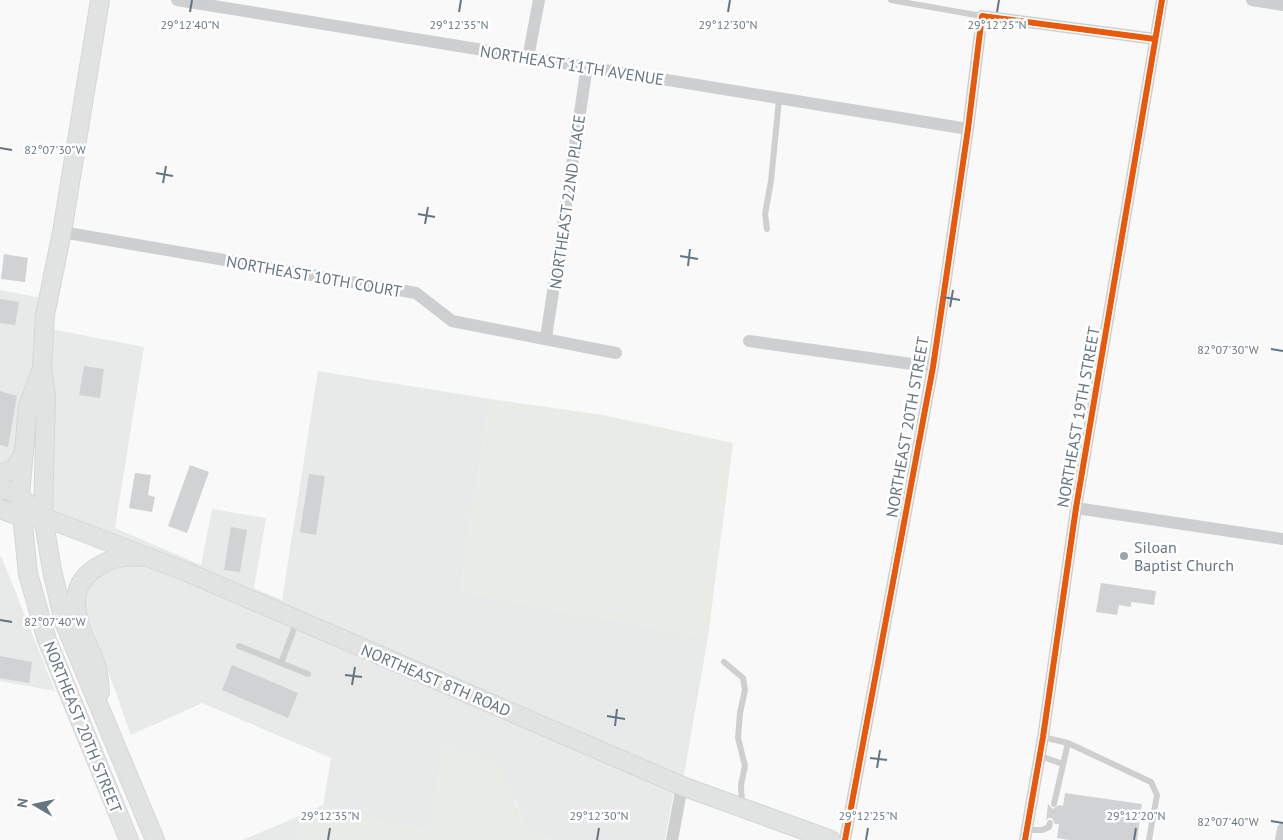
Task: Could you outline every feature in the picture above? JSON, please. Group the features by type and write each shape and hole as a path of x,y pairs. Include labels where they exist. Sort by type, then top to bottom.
{"main road":[{"path":"100,0 62,232 45,315 42,368 46,396 43,517 52,570 64,622 155,840"},
{"name":"NORTHEAST 20TH STREET","path":"42,368 28,406 20,496 28,574 47,640 129,840"},
{"path":"0,474 14,469 23,454"},
{"name":"NORTHEAST 8TH ROAD","path":"0,487 20,496 43,517"},
{"path":"0,508 22,517"},
{"name":"NORTHEAST 8TH ROAD","path":"22,517 43,517 156,559 682,786 742,808 810,837 831,840"},
{"path":"104,717 97,667 77,618 77,593 87,575 108,560 119,556 156,559"}],"street":[{"name":"NORTHEAST 11TH AVENUE","path":"177,0 968,129"},
{"path":"528,58 539,0"},
{"name":"NORTHEAST 19TH STREET","path":"1026,835 1043,737 1076,508 1162,0"},
{"path":"1252,0 1283,5"},
{"path":"982,16 1156,39"},
{"name":"NORTHEAST 20TH STREET","path":"845,840 933,367 968,129 982,16"},
{"name":"NORTHEAST 22ND PLACE","path":"546,338 587,66"},
{"name":"NORTHEAST 10TH COURT","path":"62,232 416,293 452,321 616,353"},
{"path":"749,340 933,367"},
{"path":"1076,508 1283,539"},
{"path":"672,840 682,786"},
{"path":"1281,840 1283,829"}],"lane":[{"path":"891,0 982,16"},
{"path":"766,229 765,214 771,181 779,99"},
{"path":"281,663 298,620"},
{"path":"239,646 308,674"},
{"path":"724,662 743,678 745,690 740,713 738,738 745,766 741,785 742,808"},
{"path":"1043,737 1068,743 1151,782 1157,795 1149,840"},
{"path":"1054,804 1068,743"},
{"path":"1040,756 1063,764"},
{"path":"1026,835 1049,827 1050,823"}],"shaded area":[{"path":"0,290 42,298 35,367 17,453 9,464 0,467"},
{"path":"51,329 144,347 115,528 201,565 212,509 266,518 254,588 282,600 318,371 490,399 460,591 708,637 683,780 50,513 48,368"},
{"path":"490,399 603,415 733,443 708,637 460,591"},
{"path":"0,556 2,558 55,691 0,681"},
{"path":"120,562 154,565 674,790 665,840 552,840 527,831 515,800 443,748 431,831 387,824 323,805 331,758 202,703 131,735 83,601 92,579"},
{"path":"443,748 475,752 501,768 527,831 552,840 305,840 297,817 323,805 387,824 431,831"},
{"path":"297,817 305,840 242,840"}],"building":[{"path":"4,254 28,258 25,282 1,279"},
{"path":"0,299 19,302 15,325 0,323"},
{"path":"84,366 104,369 100,398 79,395"},
{"path":"0,391 17,396 8,447 0,445"},
{"path":"190,465 209,472 187,533 168,526"},
{"path":"135,473 151,475 148,495 155,497 152,512 129,508"},
{"path":"309,474 325,476 316,535 300,532"},
{"path":"231,527 247,530 240,572 224,570"},
{"path":"1101,583 1156,591 1154,605 1131,602 1131,607 1119,605 1117,615 1096,612"},
{"path":"0,656 32,662 29,683 0,678"},
{"path":"232,665 298,693 288,718 222,690"},
{"path":"1065,793 1142,804 1137,840 1069,840 1057,838 1059,824 1055,824 1052,818 1048,818 1046,821 1048,804 1053,809 1059,805 1063,806"}],"cycle path":[{"path":"1025,840 1043,737 1076,508 1162,0"},
{"path":"845,840 933,367 968,129 982,16 1155,39"}],"place":[{"name":"Siloan Baptist Church","path":"1124,556"}]}
